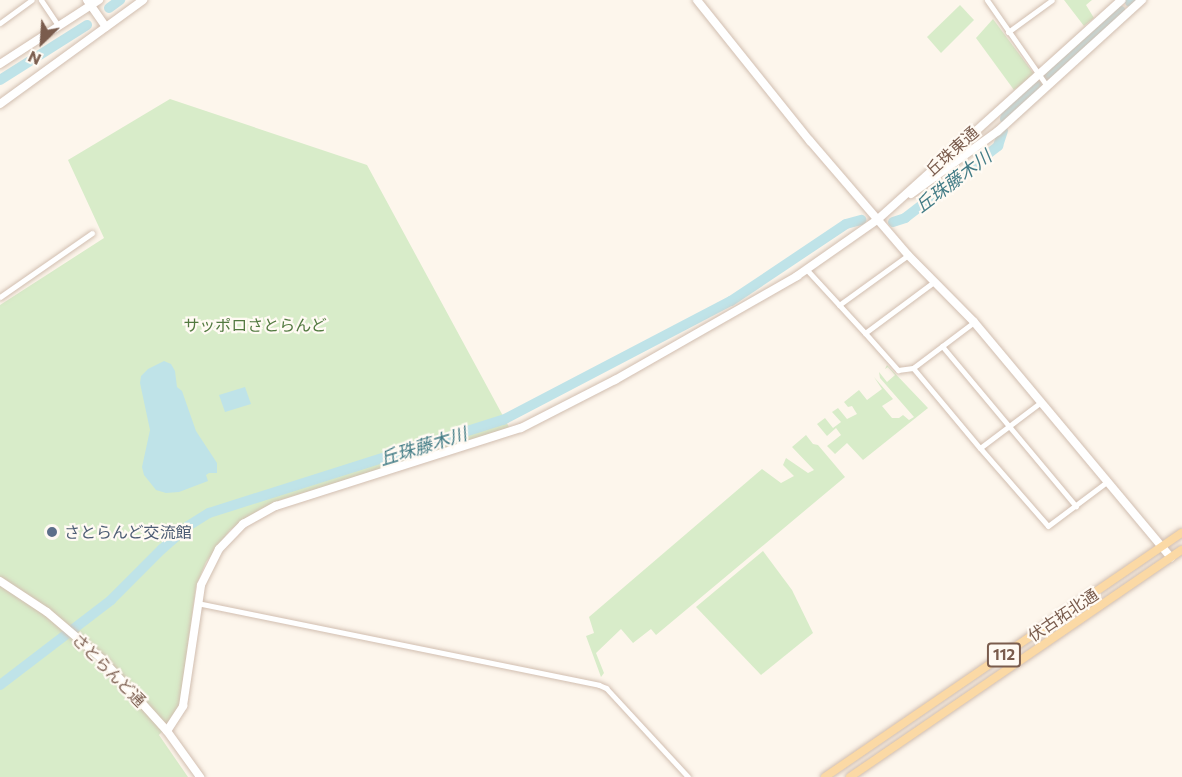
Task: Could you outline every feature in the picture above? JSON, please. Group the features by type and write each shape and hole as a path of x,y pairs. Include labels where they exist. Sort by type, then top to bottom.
{"main road":[{"name":"伏古拓北通","path":"825,777 1182,533"},
{"name":"伏古拓北通","path":"850,777 1182,550"}],"street":[{"path":"0,23 32,0"},
{"path":"41,0 58,25"},
{"path":"0,64 90,3 99,0"},
{"path":"0,104 143,0"},
{"path":"697,0 877,220 974,322 1171,558"},
{"path":"988,0 1047,86"},
{"path":"1008,32 1053,0"},
{"path":"1121,0 1129,12"},
{"name":"丘珠東通","path":"892,207 1121,0"},
{"name":"丘珠東通","path":"892,207 998,130 1142,0"},
{"path":"90,3 106,27"},
{"path":"167,732 183,706 197,603 209,565 219,549 243,524 262,513 521,428 635,369 807,270 892,207"},
{"path":"0,297 92,233"},
{"path":"839,305 908,255"},
{"path":"807,270 898,369 913,368 974,322"},
{"path":"865,333 935,281"},
{"path":"942,346 1076,506"},
{"path":"913,368 1048,526 1108,481"},
{"path":"980,448 1041,402"},
{"name":"さとらんど通","path":"0,580 81,640 135,692 200,777"},
{"path":"197,603 599,685 606,688 688,777"}],"green space":[{"path":"1064,0 1092,0 1086,5 1094,18 1084,26"},
{"path":"960,5 974,20 941,53 927,37"},
{"path":"993,19 1034,74 1014,90 976,38"},
{"name":"サッポロさとらんど","path":"170,99 367,165 509,427 480,440 280,500 259,510 230,530 206,562 196,586 180,702 173,719 159,735 188,777 0,777 0,305 104,238 68,160"},
{"path":"887,365 928,408 863,460 847,443 835,454 827,446 841,435 836,428 827,436 817,424 825,418 833,428 841,422 832,412 838,408 847,419 857,414 852,406 848,407 844,402 859,390 867,400 882,389 874,377 893,399 882,406 892,418 899,418 903,415 909,420 914,417 880,378 879,372 887,382 895,375 888,367 885,369"},
{"path":"806,435 813,444 818,445 845,477 656,635 651,629 633,643 621,629 596,653 604,673 601,677 586,636 594,633 589,617 762,469 781,483 794,476 783,465 786,458 808,473 814,470 792,447"},
{"path":"763,551 792,590 813,633 761,675 696,607"}],"water":[{"path":"164,361 171,364 175,371 177,387 182,391 196,431 217,463 217,473 206,475 208,481 179,492 166,493 156,490 144,475 142,467 150,430 140,383 141,376 148,369"},
{"path":"245,387 251,404 225,412 219,395"}],"waterway":[{"path":"109,8 120,0"},
{"name":"丘珠藤木川","path":"1045,78 1120,11"},
{"path":"0,80 87,25"},
{"name":"丘珠藤木川","path":"1005,119 1007,112 1037,85"},
{"name":"丘珠藤木川","path":"893,222 905,218 998,146 1003,131"},
{"name":"丘珠藤木川","path":"0,685 111,600 162,549 188,526 209,513 503,420 731,301 846,224 861,220"}],"place":[{"name":"さとらんど交流館","path":"52,532"}]}
